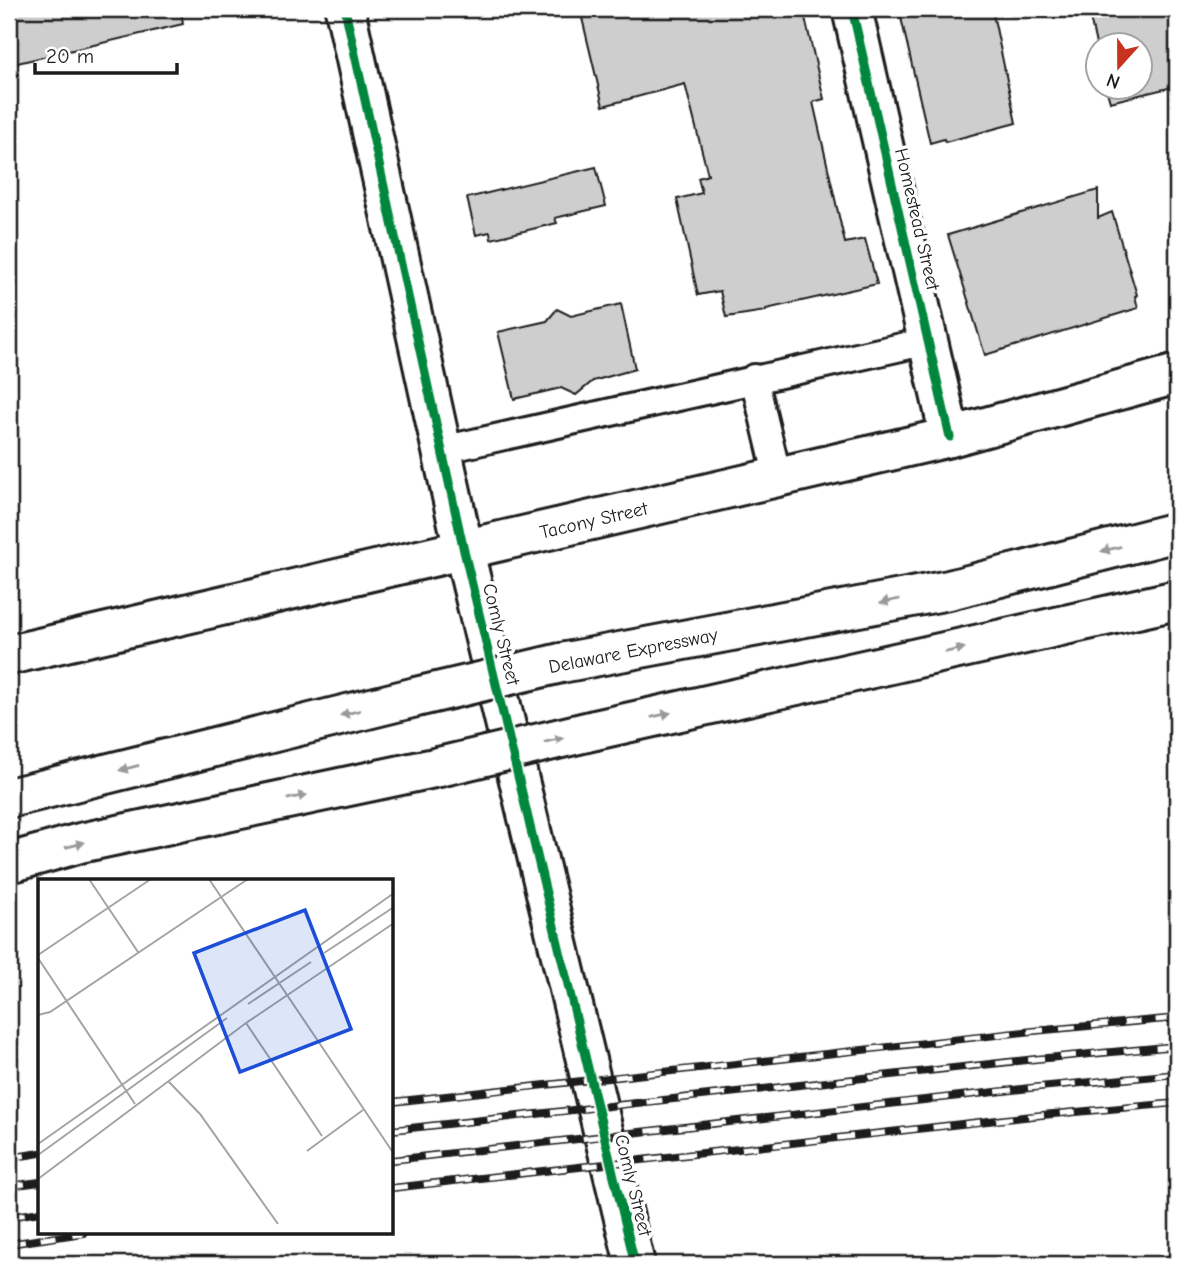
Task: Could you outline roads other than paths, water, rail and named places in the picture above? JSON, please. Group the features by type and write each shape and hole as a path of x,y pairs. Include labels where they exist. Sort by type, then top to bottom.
{"main road":[{"name":"Comly Street","path":"345,9 464,551 635,1264"},
{"name":"Homestead Street","path":"852,9 950,437"},
{"name":"Tacony Street","path":"9,655 950,437 1177,374"},
{"name":"Delaware Expressway","path":"9,798 561,663 949,590 1177,532"},
{"path":"9,863 80,843 439,767 1177,600"}],"lane":[{"path":"442,450 928,341"},
{"path":"754,378 778,478"}],"railway":[{"path":"394,1102 1033,1031 1177,1018"},
{"path":"394,1130 1177,1046"},
{"path":"394,1160 1039,1087 1177,1074"},
{"path":"394,1188 1042,1115 1177,1103"},
{"path":"9,1158 38,1153"},
{"path":"9,1186 38,1182"},
{"path":"9,1217 38,1212"},
{"path":"9,1244 76,1234"}]}
